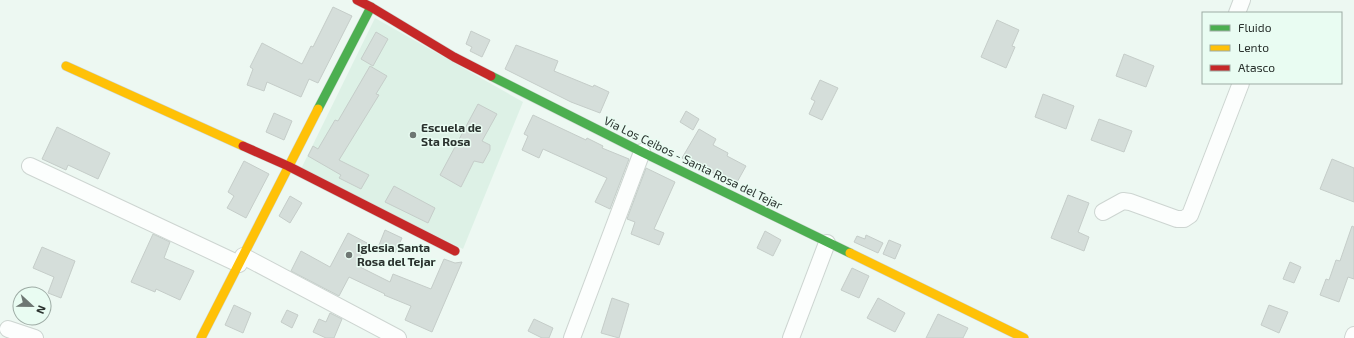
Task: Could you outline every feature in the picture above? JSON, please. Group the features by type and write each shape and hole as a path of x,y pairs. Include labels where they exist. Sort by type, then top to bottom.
{"street":[{"name":"Via Los Ceibos - Santa Rosa del Tejar","path":"357,0 454,57 642,152 1024,338"},
{"path":"1237,12 1242,0"},
{"path":"201,338 371,7"},
{"path":"66,66 288,166 455,251"},
{"path":"1103,212 1123,201 1130,202 1177,219 1184,219 1190,215 1241,84"},
{"path":"572,338 642,152"},
{"path":"30,166 241,260 398,338"},
{"path":"791,338 827,243"},
{"path":"8,329 35,338"}],"shaded area":[{"name":"Escuela de Sta Rosa","path":"375,18 523,102 463,249 301,169"}],"building":[{"path":"333,7 352,16 318,83 309,79 301,97 267,82 264,91 247,85 253,69 250,67 262,43 302,64 311,46 313,47"},
{"path":"997,20 1019,30 1012,46 1015,47 1006,68 981,57"},
{"path":"471,31 490,40 482,57 470,51 472,47 466,44"},
{"path":"376,32 388,39 373,66 361,59"},
{"path":"516,45 558,61 554,71 609,92 600,113 571,102 505,69"},
{"path":"1124,54 1154,66 1146,87 1116,76"},
{"path":"370,66 387,76 376,94 379,95 339,160 369,175 361,189 339,178 341,175 308,156 313,146 318,149 335,120 338,121"},
{"path":"820,80 838,88 822,120 809,114 815,101 811,99"},
{"path":"1043,94 1074,106 1066,129 1035,117"},
{"path":"478,104 497,114 482,141 490,145 490,150 483,163 474,161 461,187 440,175"},
{"path":"686,111 699,119 693,130 680,122"},
{"path":"274,113 292,121 284,140 266,132"},
{"path":"533,115 586,140 587,138 603,146 602,148 629,159 610,209 595,202 607,178 543,149 539,158 522,150 528,136 524,134"},
{"path":"1099,119 1132,131 1124,152 1091,140"},
{"path":"57,127 110,153 98,179 68,165 66,170 42,159"},
{"path":"699,129 716,139 713,145 728,153 727,156 746,166 736,184 682,158"},
{"path":"1332,159 1354,168 1354,202 1320,189"},
{"path":"244,161 269,174 246,218 227,208 234,196 228,192"},
{"path":"646,168 675,182 654,229 664,233 659,245 631,234 635,222 627,219"},
{"path":"394,186 435,208 428,223 385,202"},
{"path":"1068,195 1089,203 1078,232 1089,237 1084,251 1051,238"},
{"path":"290,196 302,203 290,223 279,216"},
{"path":"1352,226 1354,227 1354,279 1348,277 1339,302 1320,295 1326,279 1329,280 1336,260 1340,261"},
{"path":"385,230 402,238 395,253 379,245"},
{"path":"765,231 781,240 773,256 757,248"},
{"path":"348,233 367,243 356,265 390,282 393,274 431,289 444,259 455,263 462,262 432,332 405,320 411,306 384,295 385,294 349,277 339,296 291,271 301,251 330,267"},
{"path":"153,234 170,242 164,258 194,271 180,300 156,289 155,292 131,282"},
{"path":"866,235 883,243 878,253 854,242 857,236 865,239"},
{"path":"889,240 901,245 895,259 883,254"},
{"path":"42,247 75,261 61,298 52,295 52,286 51,286 54,277 33,268"},
{"path":"1290,262 1301,267 1294,283 1283,279"},
{"path":"852,268 869,276 859,298 841,290"},
{"path":"612,298 629,304 619,338 601,333"},
{"path":"878,298 905,313 895,332 867,318"},
{"path":"234,305 251,313 243,333 225,325"},
{"path":"1269,305 1288,312 1279,333 1261,325"},
{"path":"287,310 298,315 292,328 281,322"},
{"path":"330,313 342,319 334,338 326,338 313,332 319,319 326,322"},
{"path":"938,314 968,328 963,338 926,338"},
{"path":"534,319 553,328 549,338 542,338 528,331"}],"traffic: fast":[{"path":"318,109 371,7"},
{"path":"491,76 642,152 850,253"}],"traffic: slow":[{"path":"66,66 243,146"},
{"path":"201,338 318,109"},
{"path":"850,253 1024,338"}],"traffic: jam":[{"path":"357,0 454,57 491,76"},
{"path":"243,146 288,166 455,251"}],"place":[{"name":"Escuela de Sta Rosa","path":"413,135"},
{"name":"Iglesia Santa Rosa del Tejar","path":"349,255"}]}
